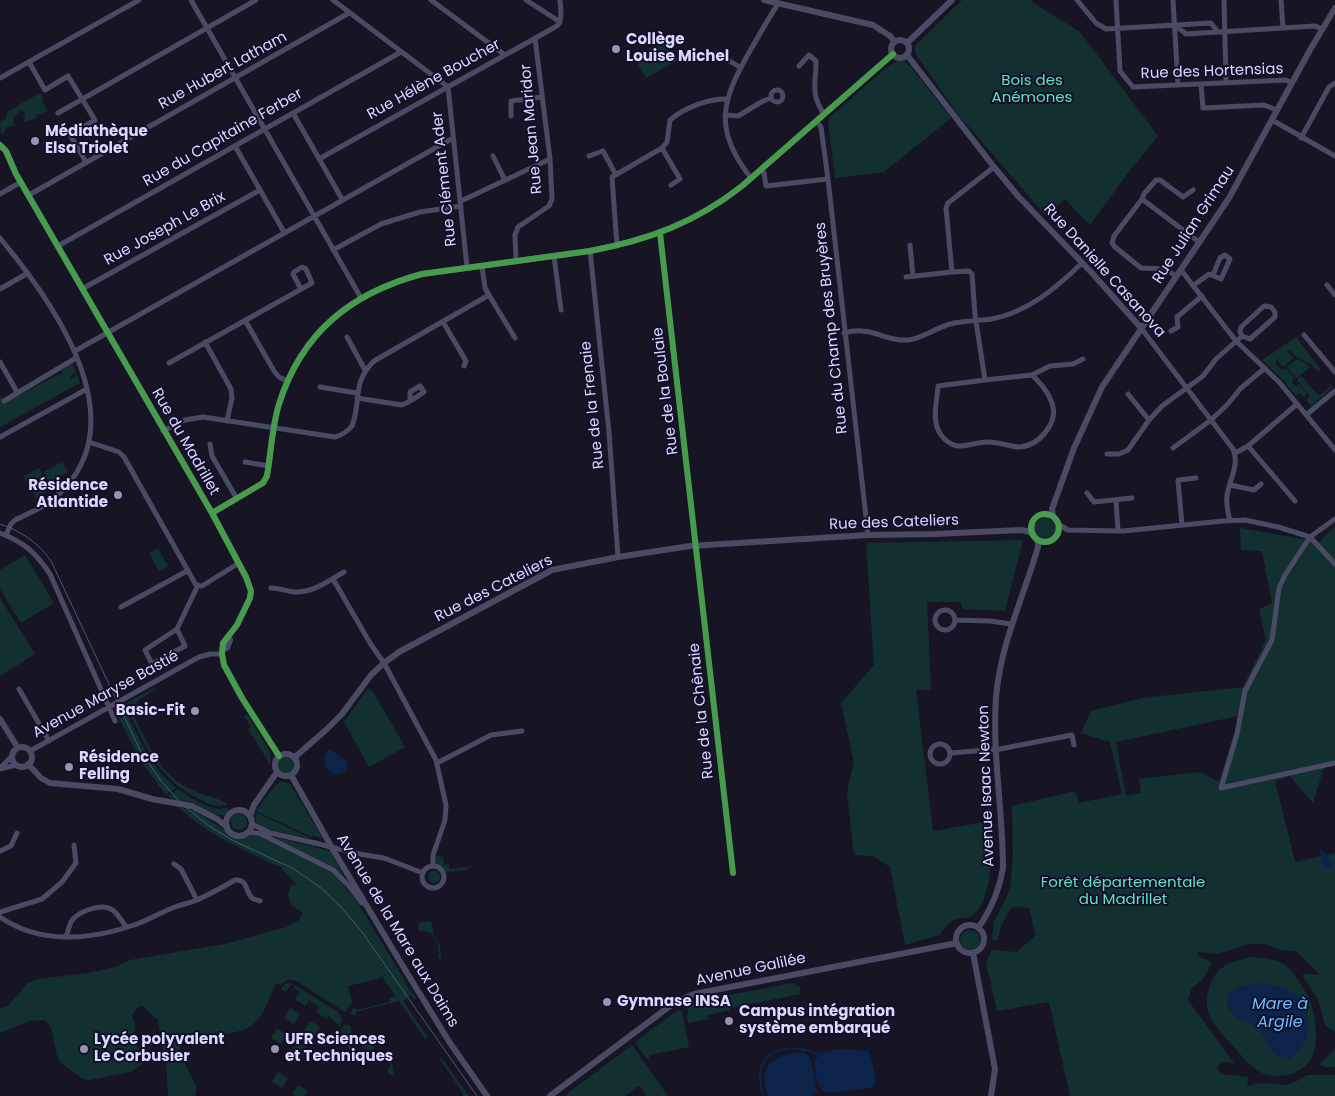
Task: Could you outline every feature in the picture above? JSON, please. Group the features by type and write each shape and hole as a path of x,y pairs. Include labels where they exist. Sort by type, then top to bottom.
{"street":[{"path":"0,78 139,0"},
{"path":"191,0 361,298"},
{"path":"58,113 256,0"},
{"path":"332,0 448,87"},
{"path":"431,0 505,55"},
{"path":"526,0 560,22 560,0"},
{"path":"764,0 778,4 790,2 873,25 890,36 895,42"},
{"path":"907,42 952,0"},
{"path":"1077,0 1101,27 1106,29 1211,23 1221,32"},
{"path":"1116,0 1118,28"},
{"path":"1173,0 1178,85"},
{"path":"1224,0 1221,32 1226,82"},
{"path":"1282,0 1283,28"},
{"path":"751,178 730,142 725,115 731,86 778,4"},
{"name":"Rue Julian Grimau","path":"1053,516 1052,509 1074,448 1102,387 1239,181 1335,8"},
{"name":"Rue Hubert Latham","path":"29,195 236,79 349,13"},
{"name":"Rue Hélène Boucher","path":"319,159 536,38 557,26 560,22"},
{"path":"1174,25 1186,34 1315,26 1322,29"},
{"name":"Rue des Hortensias","path":"1118,28 1120,71 1133,87 1286,80 1292,83"},
{"name":"Rue Jean Maridor","path":"516,260 514,236 518,228 549,206 552,198 550,159 536,38"},
{"path":"902,40 907,42 909,50 907,55 899,58 893,54 891,48 895,42 902,40"},
{"name":"Rue du Capitaine Ferber","path":"58,246 401,52"},
{"path":"711,57 717,54 740,68"},
{"path":"212,513 263,483 267,476 279,406 288,381 299,359 319,333 336,316 361,298 379,288 422,274 590,251 617,246 660,233 716,205 762,169 893,54"},
{"path":"799,66 809,55 816,61 814,88 818,103 824,114"},
{"name":"Rue Danielle Casanova","path":"907,55 994,167 1141,328 1235,453"},
{"path":"30,62 45,90 68,76 95,120 70,135 86,162"},
{"path":"1301,138 1329,87 1335,83"},
{"path":"1201,84 1203,108 1264,105 1277,110"},
{"name":"Rue Clément Ader","path":"448,87 467,267"},
{"path":"512,116 511,101 542,97"},
{"path":"617,246 612,177 662,148 667,142 670,120 677,114 717,98 728,98"},
{"path":"725,115 738,116 771,98"},
{"path":"293,113 342,199"},
{"path":"1272,120 1301,138 1335,155"},
{"name":"Rue du Champ des Bruyères","path":"816,121 821,127 828,178 868,535"},
{"path":"75,351 453,138"},
{"name":"Rue du Madrillet","path":"1,146 2,153 8,164 29,195 240,564 251,591 248,606 229,638 226,638 223,643 223,652"},
{"path":"235,146 284,232"},
{"path":"662,148 680,179 671,185"},
{"path":"589,156 603,151 616,174"},
{"path":"493,156 505,180"},
{"path":"333,250 381,224 420,212 461,204 505,180 550,159"},
{"path":"952,272 946,208 948,203 994,167"},
{"path":"762,169 766,186 828,178"},
{"path":"1176,276 1165,269 1141,268 1115,247 1112,242 1114,236 1156,180 1160,180 1183,197 1193,190"},
{"path":"0,194 21,182"},
{"name":"Rue Joseph Le Brix","path":"82,289 260,190"},
{"path":"1142,199 1200,242"},
{"name":"Rue de la Boulaie","path":"660,233 696,546"},
{"path":"0,238 28,273 54,311 75,351 87,389 92,417 90,442 76,473 65,488 51,501 15,520 6,535"},
{"path":"910,245 913,276"},
{"name":"Rue de la Frenaie","path":"590,251 609,432 618,556"},
{"path":"554,256 561,310"},
{"path":"844,333 861,330 900,340 909,340 946,325 1003,316 1039,299 1055,288 1082,263"},
{"path":"482,266 485,288 516,338"},
{"path":"1181,270 1236,341 1265,368 1335,450"},
{"path":"906,277 969,271 972,274 976,320 985,380"},
{"path":"0,289 28,273"},
{"path":"1194,285 1209,274 1213,275"},
{"path":"1327,285 1335,295"},
{"path":"169,363 301,289"},
{"path":"164,431 186,420 203,418 335,437 340,435 348,431 352,426 360,382 365,370 374,361 489,295"},
{"path":"1171,332 1178,327 1177,317 1202,296"},
{"path":"1264,306 1270,307 1275,312 1275,317 1250,339 1242,336 1241,328 1264,306"},
{"path":"245,320 274,371 279,377 288,381"},
{"path":"443,322 466,361 464,366"},
{"path":"1304,334 1335,372"},
{"path":"1107,454 1120,454 1128,450 1149,420 1162,406 1203,376 1216,359 1242,336"},
{"path":"347,337 365,370"},
{"path":"205,342 231,389 232,398 227,421"},
{"path":"4,400 76,358"},
{"path":"1032,375 1041,384 1053,404 1053,415 1044,435 1034,443 1020,447 985,442 959,447 949,442 936,427 938,386 1032,375 1050,366 1073,364 1083,359"},
{"path":"0,362 17,392"},
{"path":"1172,448 1211,420 1227,405 1240,388 1265,368"},
{"path":"320,387 402,405 410,401"},
{"path":"0,437 87,389"},
{"path":"1306,415 1335,391"},
{"path":"1128,394 1149,420"},
{"path":"1230,521 1227,501 1235,471 1235,453 1248,446 1297,404"},
{"path":"90,442 119,452 124,457 196,585 202,586 240,564"},
{"path":"210,444 212,456 237,499"},
{"path":"1248,446 1295,502"},
{"path":"245,462 269,466"},
{"path":"1182,525 1178,480 1196,478"},
{"path":"1230,485 1254,490 1261,484"},
{"path":"1087,494 1094,502 1132,498"},
{"path":"1116,500 1118,531"},
{"path":"1022,530 1037,517 1052,509"},
{"path":"1043,514 1053,516 1058,524 1059,531 1056,536"},
{"path":"1335,519 1310,537 1284,575 1279,588 1272,640 1245,691 1237,734 1221,788 1335,763"},
{"path":"1033,522 1031,528 1034,536 1045,542 1068,530 1118,531 1245,520 1310,537 1335,564"},
{"path":"1058,524 1068,530"},
{"name":"Rue des Cateliers","path":"295,757 327,730 342,714 362,685 384,663 399,652 552,570 667,548 868,535 1022,530 1031,532 1034,536"},
{"path":"0,533 27,547 38,557 50,574 115,721"},
{"name":"Avenue Isaac Newton","path":"978,928 994,901 1003,868 996,749 996,696 1011,624 1036,552 1038,541 1034,536"},
{"name":"Avenue Isaac Newton","path":"1036,552 1045,542"},
{"name":"Rue de la Chênaie","path":"696,546 733,873"},
{"path":"121,607 187,571"},
{"path":"271,588 295,592 311,591 344,572"},
{"path":"332,579 384,663 437,763 446,805 445,820 432,855 433,866"},
{"path":"177,629 185,646 152,664 145,650 177,629 198,585"},
{"path":"955,620 1011,624"},
{"path":"223,652 224,665 232,680 279,756"},
{"name":"Avenue Maryse Bastié","path":"30,751 199,657 223,652"},
{"path":"19,689 49,741"},
{"path":"0,719 18,748"},
{"path":"437,763 491,735 522,731"},
{"path":"950,753 996,749 1072,734 1074,745"},
{"path":"18,748 25,748 30,751 31,759 28,764 22,766 16,764 0,769 18,748"},
{"path":"248,832 252,824 250,816 254,805 277,772 275,762 279,756 286,753 295,757 298,762 297,768 291,775 284,776 277,772"},
{"path":"12,756 16,764"},
{"path":"28,764 41,778 50,783 118,789 152,799 192,806 238,835 248,832 270,833"},
{"name":"Avenue de la Mare aux Daims","path":"291,775 335,853 450,1043 487,1096"},
{"path":"244,811 249,806 254,805"},
{"path":"217,820 228,817 237,810 244,811 250,816"},
{"path":"227,827 228,817"},
{"path":"252,824 270,833 384,858 423,873"},
{"path":"0,850 12,846 17,833"},
{"path":"262,834 332,870 349,886 379,926"},
{"path":"0,912 42,899 62,882 76,862 74,845"},
{"path":"174,864 181,869 197,900"},
{"path":"433,866 443,872 444,879 440,885 434,888 424,882 423,873 426,869 433,866"},
{"path":"0,917 23,930 43,935 66,937 103,933 126,927 197,900 238,880 245,883 252,898 260,901"},
{"path":"66,937 74,918 100,907 106,907 114,911 126,927"},
{"path":"969,926 978,928 983,934 984,942 980,949 973,953 964,952 957,943 961,930 969,926"},
{"name":"Avenue Galilée","path":"550,1096 674,1003 694,994 957,943"},
{"path":"973,953 994,1057 995,1069 991,1096"}],"green space":[{"name":"Bois des Anémones","path":"962,0 1030,0 1080,32 1158,136 1127,174 1090,225 1065,199 1046,216 957,113 915,53 915,46"},
{"path":"666,39 678,60 646,78 634,57"},
{"path":"897,61 904,61 910,66 951,118 884,172 835,178 829,118 886,68"},
{"path":"40,93 43,99 41,100 48,111 36,115 37,118 24,122 25,113 22,110 19,111 13,118 14,125 6,128 5,132 1,135 0,122 6,118 7,112"},
{"path":"1296,337 1321,370 1319,372 1309,363 1296,357 1290,350 1287,351 1294,358 1283,367 1277,360 1286,352 1276,360 1276,362 1279,368 1284,370 1285,368 1294,378 1292,382 1295,387 1299,384 1307,394 1304,397 1300,393 1296,396 1283,380 1262,360"},
{"path":"1297,359 1308,364 1310,367 1297,378 1287,367"},
{"path":"73,365 76,372 70,376 72,379 77,375 80,383 0,427 0,395 5,403 59,374 63,375 61,370"},
{"path":"1301,376 1319,396 1330,387 1327,380 1332,388 1311,406 1306,400 1310,396 1297,380"},
{"path":"62,462 68,472 49,482 44,472"},
{"path":"39,468 50,490 36,498 24,476"},
{"path":"1045,518 1052,521 1055,528 1052,535 1045,538 1038,535 1035,528 1038,521"},
{"name":"Forêt départementale du Madrillet","path":"1335,527 1335,765 1324,767 1313,803 1290,776 1275,781 1295,862 1335,853 1335,1032 1325,1025 1318,999 1302,975 1320,975 1296,951 1281,950 1265,944 1249,944 1218,954 1198,952 1198,956 1212,962 1203,979 1191,989 1188,1000 1234,1063 1222,1062 1217,1067 1221,1074 1249,1077 1247,1086 1261,1083 1286,1085 1307,1075 1335,1075 1335,1096 1070,1096 1049,1002 997,1011 986,963 992,950 1017,952 1035,936 1030,909 1018,906 1010,909 1002,924 997,941 992,940 994,921 1010,888 1013,857 1012,806 1075,791 1079,803 1122,794 1110,742 1081,733 1091,711 1143,698 1243,687 1266,640 1259,609 1272,603 1262,551 1241,550 1240,528 1319,542","holes":["1238,716 1219,782 1200,772 1139,779 1141,793 1126,796 1116,742"]},
{"path":"1023,540 1005,611 963,609 961,602 927,602 931,690 916,690 933,831 991,821 991,858 984,899 978,909 970,917 956,919 951,922 940,935 905,945 890,867 873,856 854,855 847,792 854,762 841,703 874,665 866,543"},
{"path":"158,548 168,566 159,571 149,553"},
{"path":"25,555 54,603 21,623 0,589 0,570"},
{"path":"0,598 35,654 0,676"},
{"path":"154,688 156,689 137,701 133,714 155,756 178,782 228,804 213,805 185,791 173,781 154,759 125,704"},
{"path":"368,689 373,692 405,747 369,767 344,722"},
{"path":"126,712 153,763 176,788 166,795 140,760 118,716"},
{"path":"247,714 271,754 270,764 248,729 251,727 244,716"},
{"path":"286,757 292,759 294,765 292,771 286,773 280,771 278,765 280,759"},
{"path":"281,781 290,784 323,839 312,835 312,837 256,810"},
{"path":"178,789 202,804 222,809 228,807 228,811 225,815 212,813 188,801 173,799 168,796"},
{"path":"178,807 195,811 237,838 251,835 259,836 326,867 337,877 356,900 404,982 416,998 414,1000 411,995 403,1001 428,1037 425,1039 399,1001 355,1012 356,1015 350,1015 354,1006 356,1010 390,1002 389,998 396,997 380,974 381,978 348,986 352,1002 345,1012 295,980 287,980 280,985 276,983 264,1010 251,1026 244,1030 196,1041 191,1038 184,1039 179,1051 196,1086 196,1094 193,1096 168,1096 167,1074 158,1020 142,1006 138,1007 132,1015 135,1026 133,1042 146,1056 145,1062 131,1072 89,1080 83,1079 61,1063 57,1056 51,1027 45,1020 29,1021 0,1033 0,1008 6,1007 27,983 38,979 89,973 115,967 130,960 225,944 287,927 299,920 302,912 291,905 288,895 291,885 297,885 283,868 241,849 215,834"},
{"path":"255,812 311,839 263,828 256,822"},
{"path":"236,814 242,814 247,819 245,828 236,830 231,825 231,819"},
{"path":"277,838 330,851 345,878 329,865"},
{"path":"436,856 443,857 444,865 449,864 449,869 472,866 466,870 446,872 436,863"},
{"path":"434,871 440,877 434,883 428,877"},
{"path":"429,921 432,923 434,936 440,946 441,957 439,959 438,947 431,933 419,931 418,923"},
{"path":"970,930 977,933 980,940 977,947 970,950 963,947 960,940 963,933"},
{"path":"1250,957 1278,961 1286,966 1310,1000 1316,1032 1315,1049 1309,1062 1295,1073 1285,1076 1274,1076 1258,1071 1240,1054 1211,1018 1207,1002 1214,977 1225,966","holes":["1261,983 1288,990 1268,1044 1260,1029 1236,1017 1228,1006 1227,1000"]},
{"path":"291,983 338,1012 342,1020 340,1027 328,1015 326,1018 316,1012 319,1007 309,1000 305,1006 295,999 300,992 291,984 286,992 281,989 285,984"},
{"path":"793,983 800,987 801,994 729,1008 730,1010 708,1015 709,1019 688,1023 687,1015 689,1014 686,1005 692,1002"},
{"path":"290,1008 300,1014 294,1024 284,1018"},
{"path":"678,1010 682,1011 689,1047 649,1055 649,1059 646,1058 635,1042"},
{"path":"310,1021 320,1027 314,1037 304,1030"},
{"path":"345,1024 350,1026 354,1041 350,1049 336,1039"},
{"path":"277,1028 287,1035 281,1044 271,1038"},
{"path":"297,1041 307,1048 301,1057 291,1051"},
{"path":"373,1042 386,1051 376,1045 373,1050 369,1051 360,1045"},
{"path":"632,1045 668,1096 646,1096 641,1087 637,1087 625,1096 564,1096"},
{"path":"1335,1049 1335,1067 1319,1065"},
{"path":"389,1054 394,1077 388,1073 391,1065 385,1061"},
{"path":"441,1057 469,1096 462,1096 463,1093 439,1058"},
{"path":"278,1072 288,1078 282,1088 272,1081"},
{"path":"298,1085 308,1091 305,1096 295,1096 292,1094"}],"water":[{"path":"328,750 346,760 348,766 344,772 335,775 325,767 324,756"},
{"path":"1320,848 1331,860 1332,867 1330,870 1322,865"},
{"name":"Mare à Argile","path":"1261,983 1292,992 1300,999 1308,1015 1309,1024 1305,1041 1295,1055 1288,1060 1271,1050 1257,1027 1237,1017 1228,1007 1228,996 1235,989 1245,985"},
{"path":"839,1049 868,1051 876,1078 874,1086 871,1088 830,1093 821,1089 817,1080 814,1061 821,1053"},
{"path":"793,1053 807,1054 811,1059 817,1092 812,1096 768,1096 765,1079 768,1067 777,1058"}],"waterway":[{"path":"802,1048 803,1054"},
{"path":"763,1096 760,1074 764,1061 769,1056 776,1052 790,1049 806,1050 820,1055"}],"tram line":[{"path":"0,524 29,538 51,561 140,750 161,781 182,804 209,826 234,841 294,869 321,888 340,906 362,932 477,1096"}],"cycle path":[{"path":"212,513 263,483 267,476 279,404 289,379 301,356 316,336 332,319 352,304 396,282 422,274 611,247 651,235 689,220 742,186 893,54"},
{"path":"0,145 6,151 16,174 212,513 246,577 251,591 250,598 237,625 223,643 224,665 242,698 279,756"},
{"path":"660,233 733,873"},
{"path":"1045,514 1055,518 1059,528 1055,538 1045,542 1035,538 1031,528 1035,518 1045,514"}],"place":[{"name":"Collège Louise Michel","path":"616,49"},
{"name":"Médiathèque Elsa Triolet","path":"35,141"},
{"name":"Résidence Atlantide","path":"118,495"},
{"name":"Basic-Fit","path":"195,711"},
{"name":"Résidence Felling","path":"69,767"},
{"name":"Gymnase INSA","path":"607,1002"},
{"name":"Campus intégration système embarqué","path":"729,1021"},
{"name":"Lycée polyvalent Le Corbusier","path":"84,1049"},
{"name":"UFR Sciences et Techniques","path":"275,1049"}]}
